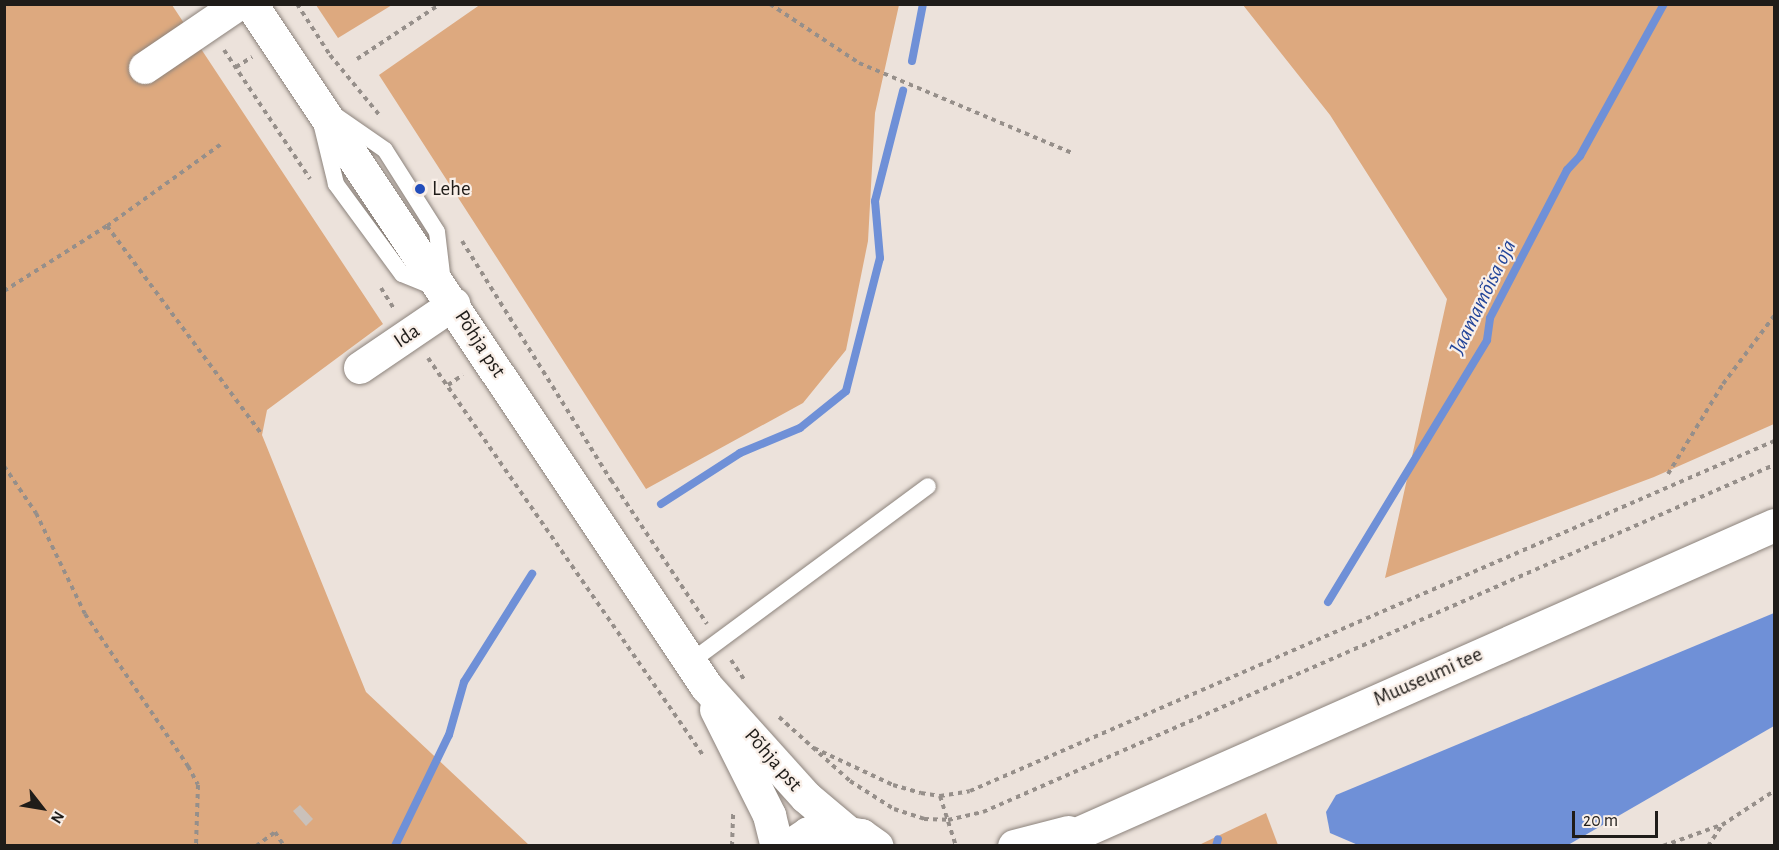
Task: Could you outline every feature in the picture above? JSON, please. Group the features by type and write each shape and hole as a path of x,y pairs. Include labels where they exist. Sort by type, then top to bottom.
{"street":[{"path":"145,68 239,4"},
{"name":"Põhja pst","path":"251,4 698,674 769,815 777,846"},
{"name":"Ida","path":"360,368 411,333 449,298"},
{"name":"Muuseumi tee","path":"1049,846 1082,829 1774,525"},
{"name":"Põhja pst","path":"698,674 806,797 845,830"},
{"name":"Muuseumi tee","path":"1014,846 1082,829"},
{"path":"789,846 808,833 845,830 877,846"}],"lane":[{"path":"698,674 718,641 928,486"}],"path":[{"path":"297,4 330,55 384,122"},
{"path":"357,58 440,4"},
{"path":"770,4 860,63 1074,154"},
{"path":"208,26 314,185"},
{"path":"4,291 107,226 221,144"},
{"path":"107,226 262,435"},
{"path":"459,236 611,480 745,681"},
{"path":"378,284 704,757"},
{"path":"1668,474 1723,384 1774,316"},
{"path":"807,745 893,785 940,795 970,791 1774,441"},
{"path":"776,714 807,745 850,781 894,809 924,819 948,820 983,812 1774,465"},
{"path":"4,466 36,513 85,614 188,766 198,785 196,846"},
{"path":"1663,846 1722,825 1774,791"},
{"path":"940,795 956,846"},
{"path":"731,807 732,846"},
{"path":"1708,846 1722,825"},
{"path":"256,846 275,832 284,846"}],"shaded area":[{"path":"481,4 899,5 875,113 868,241 846,350 803,403 646,489 379,75"},
{"path":"5,5 172,5 383,324 267,410 262,435 366,692 529,845 5,846"},
{"path":"316,5 392,5 338,38"},
{"path":"1243,5 1774,5 1774,424 1654,477 1385,578 1447,299 1330,115"},
{"path":"1266,813 1278,845 1199,845"}],"water":[{"path":"1774,613 1774,726 1568,845 1358,845 1330,833 1326,812 1336,795"}],"building":[{"path":"300,805 313,819 306,826 293,811"}],"waterway":[{"path":"912,61 923,4"},
{"name":"Jaamamõisa oja","path":"1328,602 1487,340 1490,318 1567,170 1580,156 1664,4"},
{"path":"661,504 740,453 800,428 846,391 880,258 875,201 903,91"},
{"path":"395,846 449,735 464,682 532,574"},
{"name":"Jaamamõisa oja","path":"1216,846 1218,839"}],"place":[{"name":"Lehe","path":"420,189"}]}
